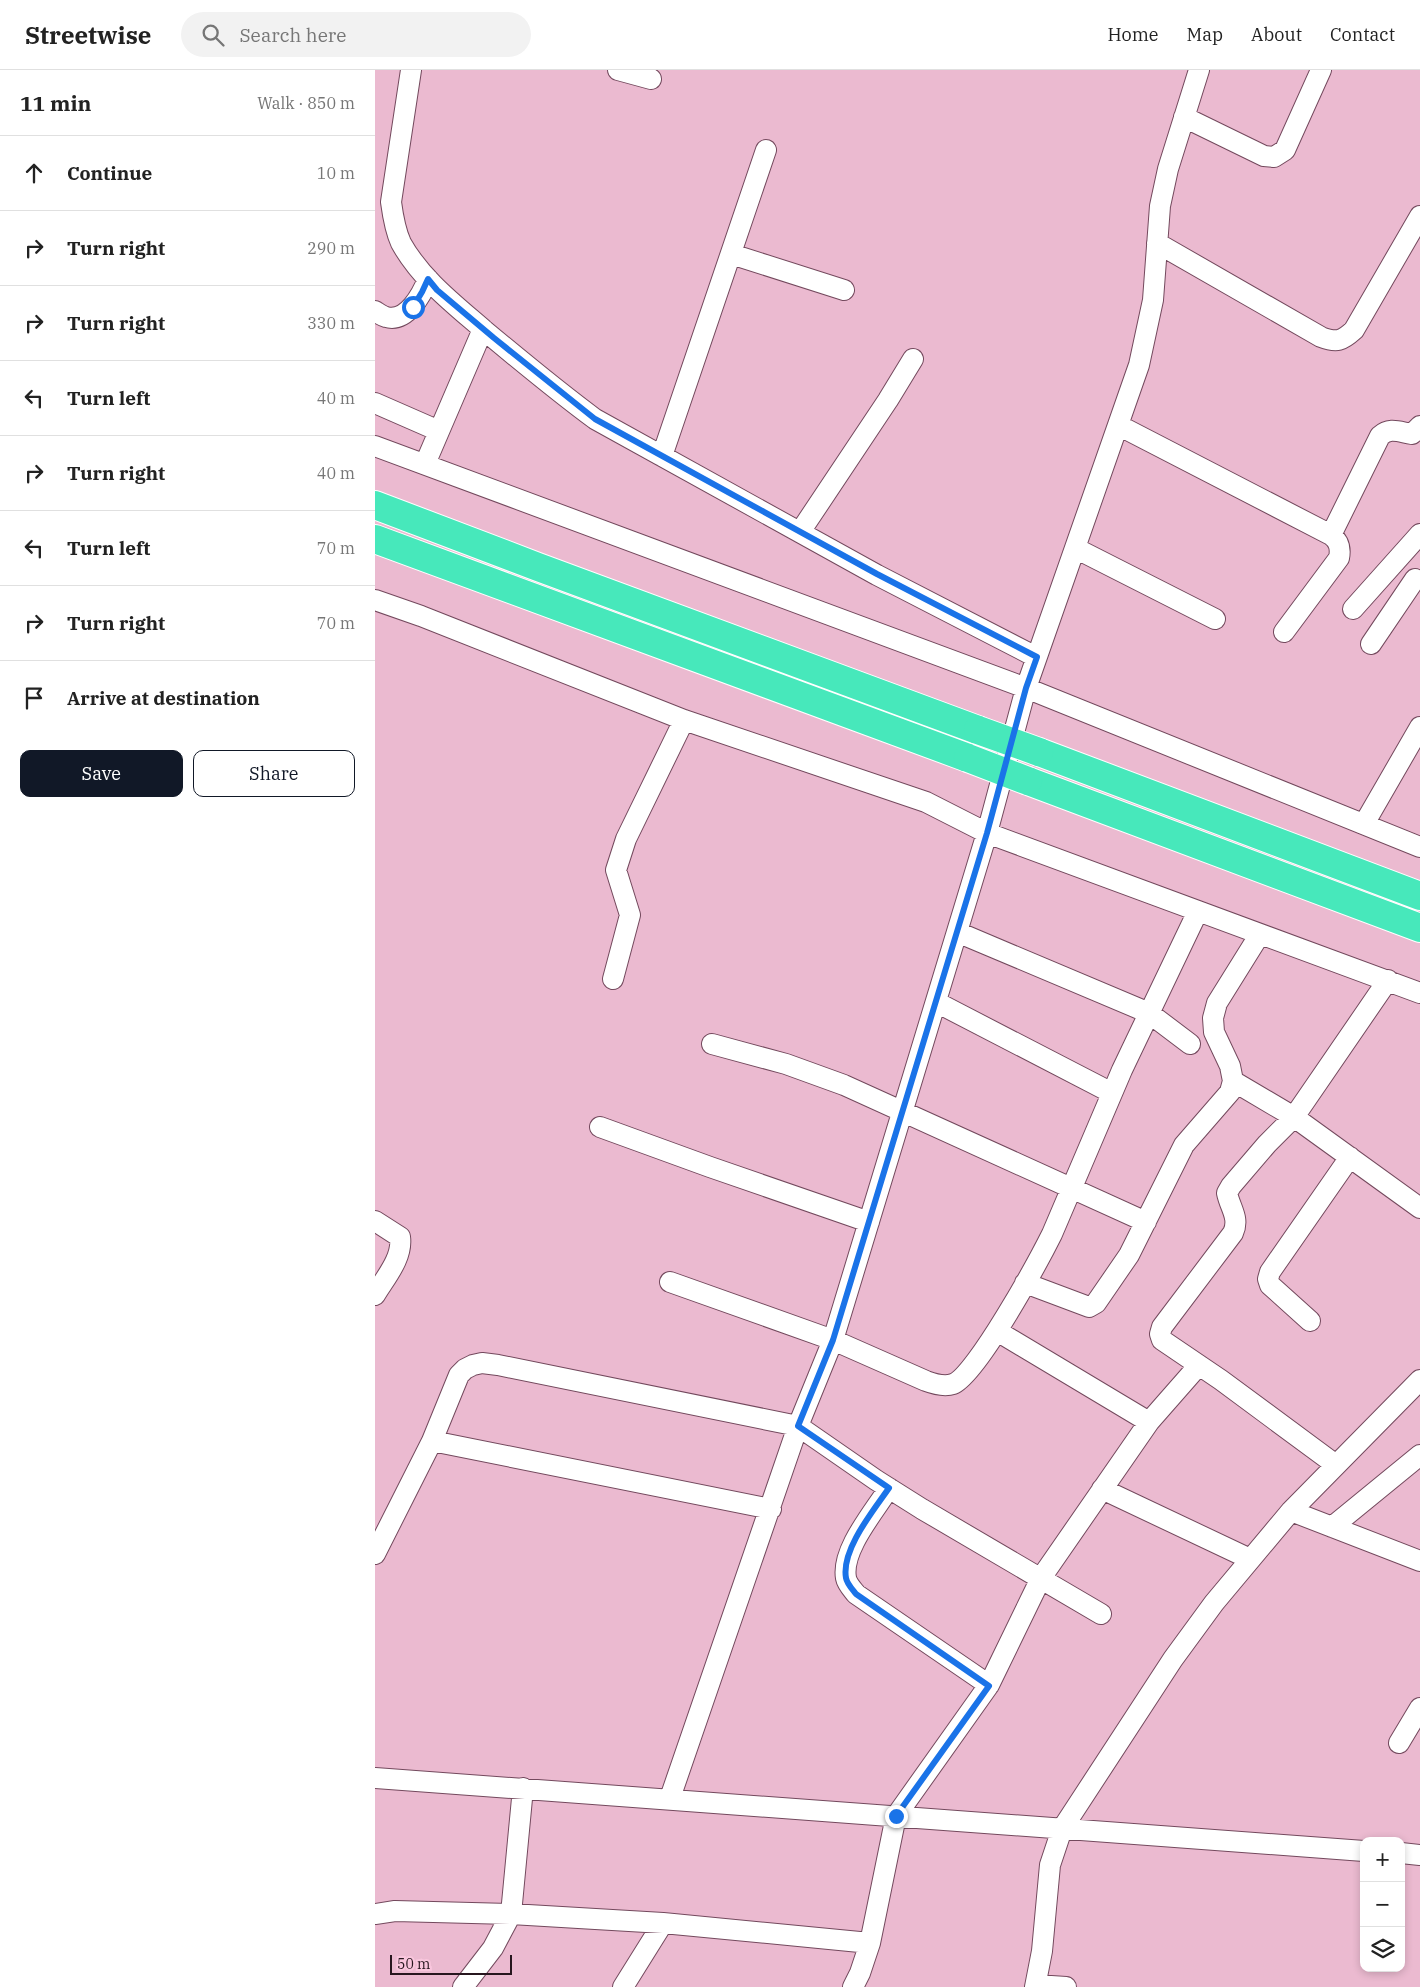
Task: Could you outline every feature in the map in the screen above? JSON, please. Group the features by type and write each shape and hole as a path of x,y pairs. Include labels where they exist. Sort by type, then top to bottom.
{"highway":[{"path":"375,505 539,568 1039,752 1420,896"},
{"path":"375,540 968,758 1420,928"}],"street":[{"path":"411,70 391,202 394,223 401,242 437,290 595,419 877,574 1037,657"},
{"path":"617,70 651,79"},
{"path":"670,1798 798,1426 833,1340 987,833 1026,688 1139,365 1153,300 1162,196 1168,169 1199,70"},
{"path":"1185,116 1264,156 1274,157 1285,150 1321,70"},
{"path":"662,456 766,150"},
{"path":"1157,243 1321,337 1332,341 1344,339 1354,330 1420,216"},
{"path":"731,254 844,290"},
{"path":"375,311 386,318 398,316 413,307 428,279"},
{"path":"425,464 483,329"},
{"path":"800,532 913,359"},
{"path":"375,403 439,431"},
{"path":"1118,425 1331,535 1337,540 1341,551 1339,558 1284,632"},
{"path":"1331,535 1380,436 1385,431 1392,430 1412,434 1420,426"},
{"path":"375,446 1026,688 1420,847"},
{"path":"1353,609 1420,534"},
{"path":"1075,548 1215,619"},
{"path":"1371,644 1417,580 1391,566"},
{"path":"375,600 421,616 684,720 926,802 987,833 1420,993"},
{"path":"613,979 630,915 617,870 620,856 626,838 684,720"},
{"path":"1364,824 1420,728"},
{"path":"670,1282 833,1340 939,1385 953,1384 967,1373 997,1331 1052,1234 1112,1092 1198,911"},
{"path":"957,932 1149,1013 1190,1044"},
{"path":"1025,1283 1089,1307 1096,1303 1129,1255 1184,1145 1230,1092 1233,1081 1230,1066 1214,1032 1213,1018 1217,1003 1260,934"},
{"path":"1336,1466 1199,1365 1161,1340 1160,1334 1161,1327 1233,1233 1236,1217 1227,1193 1231,1186 1267,1144 1294,1117 1387,980"},
{"path":"936,1002 1112,1092"},
{"path":"712,1044 819,1075 903,1110 1146,1222"},
{"path":"1233,1081 1294,1117 1420,1208"},
{"path":"600,1127 673,1152 710,1168 869,1222"},
{"path":"1310,1321 1270,1285 1268,1279 1270,1272 1350,1157"},
{"path":"375,1222 400,1237 401,1246 395,1261 375,1296"},
{"path":"997,1331 1149,1422"},
{"path":"375,1554 432,1441 459,1375 465,1369 482,1363 562,1376 798,1426 889,1488 1101,1614"},
{"path":"853,1987 860,1973 869,1943 896,1816 989,1686 1041,1578 1149,1422 1199,1365"},
{"path":"1066,1987 1035,1986 1042,1951 1050,1865 1062,1830 1173,1659 1250,1559 1291,1511 1420,1380"},
{"path":"432,1441 771,1509"},
{"path":"1332,1527 1420,1455"},
{"path":"889,1488 854,1542 845,1564 846,1581 856,1594 989,1686"},
{"path":"1102,1489 1250,1559"},
{"path":"1291,1511 1420,1561"},
{"path":"1399,1743 1420,1708"},
{"path":"375,1778 670,1798 1062,1830 1360,1851"},
{"path":"463,1987 493,1948 511,1914 523,1788"},
{"path":"1405,1853 1420,1855"},
{"path":"375,1914 395,1911 511,1914 663,1923 869,1943"},
{"path":"623,1987 663,1923"}],"route":[{"path":"413,307 428,279 437,290 494,338 561,394 595,419 877,574 1037,657 1026,688 987,833 833,1340 798,1426 889,1488 854,1542 845,1564 846,1581 856,1594 989,1686 896,1816"}]}
